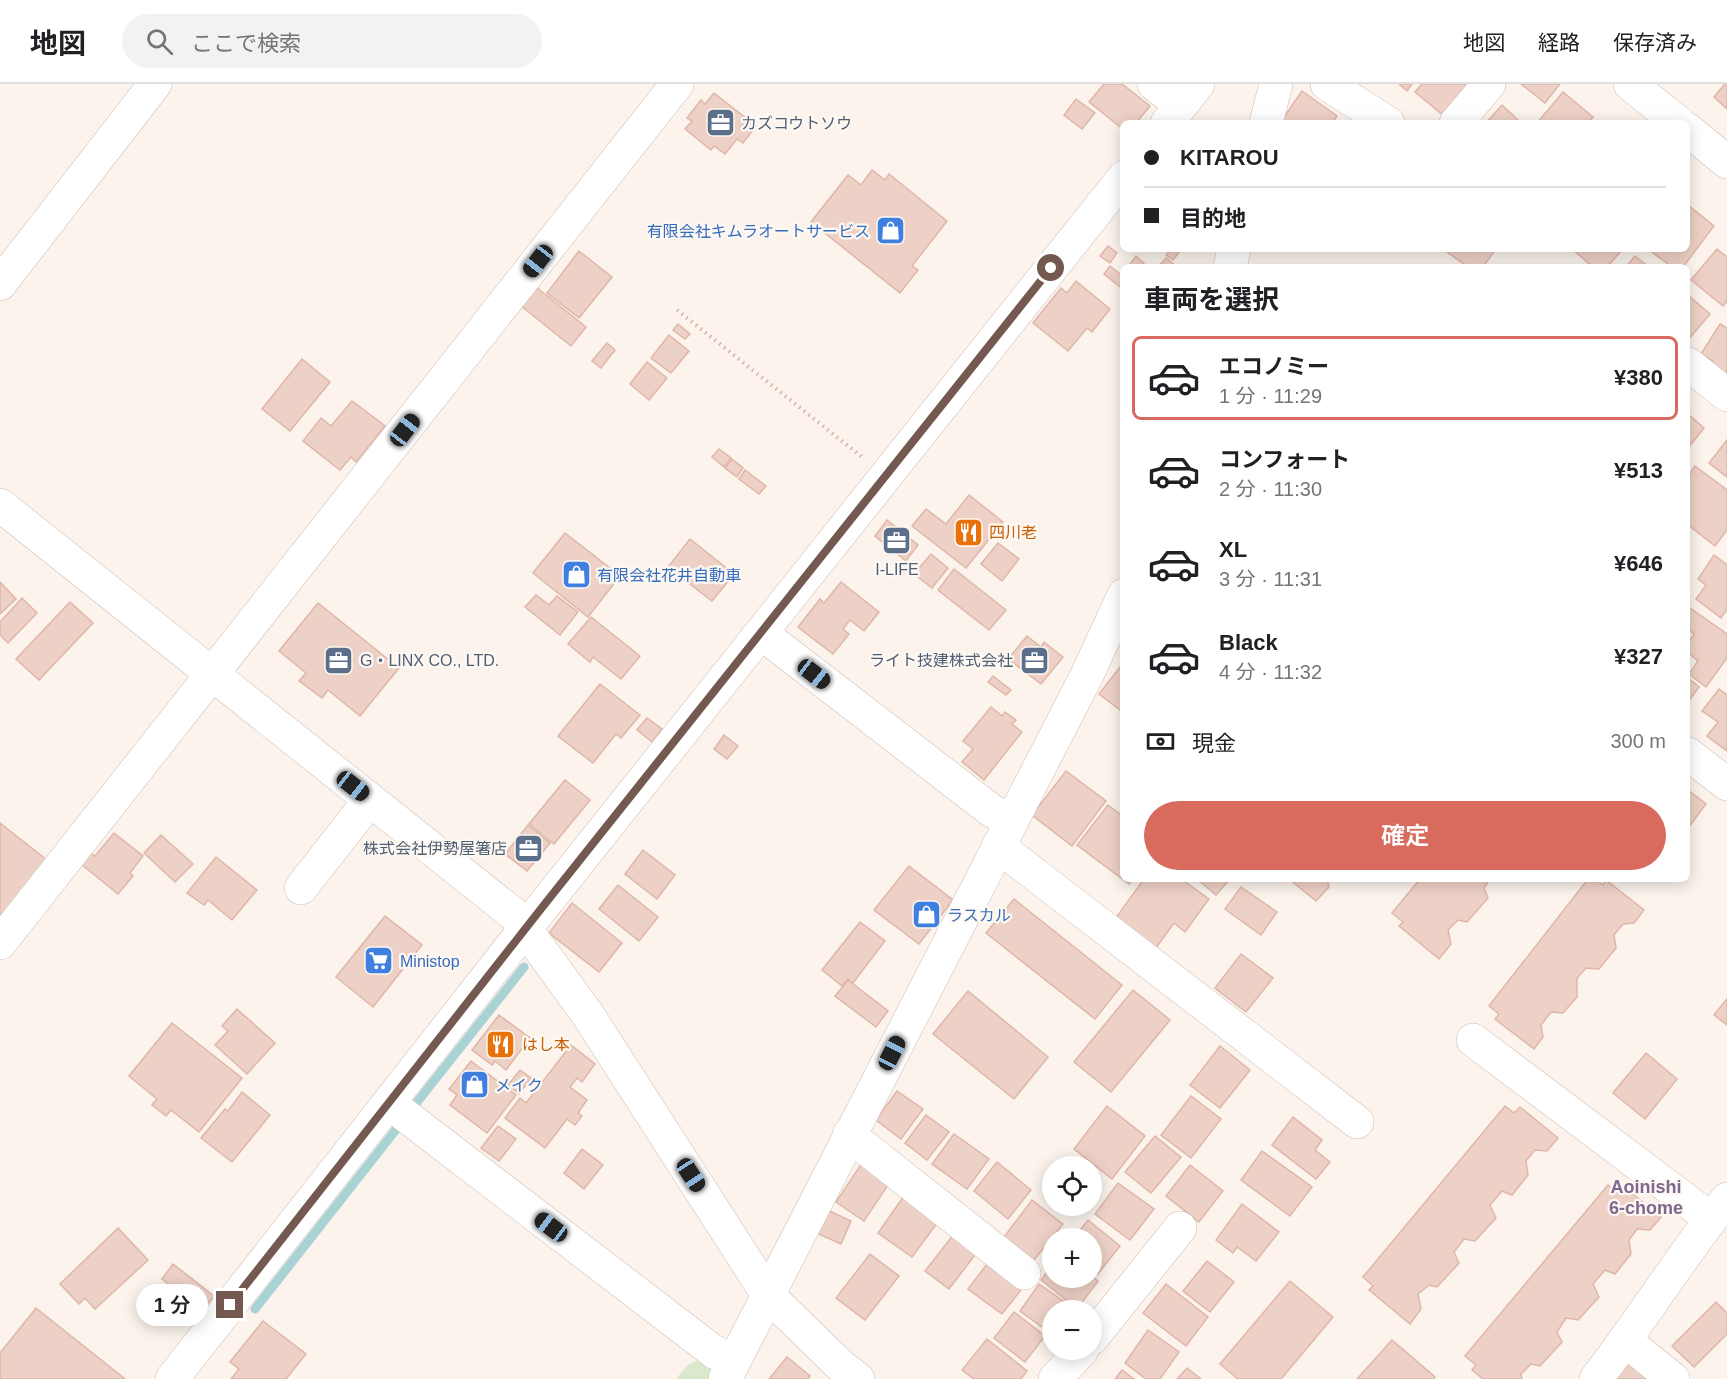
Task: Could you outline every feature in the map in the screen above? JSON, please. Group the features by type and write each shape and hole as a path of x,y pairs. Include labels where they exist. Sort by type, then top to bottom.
{"street":[{"path":"0,284 155,84"},
{"path":"0,944 677,84"},
{"path":"1154,84 1182,104"},
{"path":"1267,120 1276,84"},
{"path":"1327,84 1383,120"},
{"path":"1459,120 1489,84"},
{"path":"1630,84 1674,120"},
{"path":"1690,132 1727,162"},
{"path":"172,1379 525,929 1120,182"},
{"path":"1690,366 1727,395"},
{"path":"0,505 516,916 588,1015 768,1295 841,1366 858,1379"},
{"path":"389,1103 714,1352 729,1370 1087,675 1120,604"},
{"path":"761,633 992,811 1005,834 1357,1122"},
{"path":"1690,756 1727,784"},
{"path":"301,888 370,800"},
{"path":"1473,1040 1719,1209 1626,1341 1596,1379"},
{"path":"849,1135 1024,1273"},
{"path":"1102,1326 1180,1228"},
{"path":"1626,1341 1673,1379"},
{"path":"1054,1379 1072,1360"}],"path":[{"path":"677,310 886,476"}],"green space":[{"path":"696,1361 706,1362 712,1369 712,1379 676,1379 687,1366"}],"building":[{"path":"1104,84 1122,84 1150,106 1138,120 1120,120 1120,127 1089,102"},
{"path":"1399,84 1412,84 1407,91"},
{"path":"1422,84 1471,84 1444,116 1415,92"},
{"path":"1521,84 1560,84 1545,103"},
{"path":"1727,84 1727,109 1714,97"},
{"path":"1302,91 1337,116 1334,120 1282,120"},
{"path":"1563,92 1593,117 1590,120 1540,120"},
{"path":"714,93 756,126 743,143 737,139 725,154 714,146 711,150 685,129 692,121 687,118 701,100 705,104"},
{"path":"1076,99 1095,113 1082,129 1064,115"},
{"path":"1502,105 1518,120 1489,120"},
{"path":"872,170 885,180 889,174 947,221 912,266 918,270 900,293 811,222 848,175 861,185"},
{"path":"1690,207 1714,226 1685,264 1668,264 1652,252 1690,252"},
{"path":"1108,246 1117,253 1110,263 1100,256"},
{"path":"1717,249 1727,257 1727,301 1723,306 1691,280"},
{"path":"579,251 612,277 579,318 547,293"},
{"path":"1168,252 1179,252 1173,260 1166,255"},
{"path":"1447,252 1494,252 1485,264 1464,264"},
{"path":"1576,252 1620,252 1610,264 1590,264"},
{"path":"1136,256 1144,263 1143,264 1130,264"},
{"path":"1635,256 1645,264 1628,264"},
{"path":"1166,258 1173,264 1161,264"},
{"path":"1110,266 1120,274 1120,287 1104,274"},
{"path":"1076,281 1110,309 1092,332 1087,328 1068,351 1033,323 1061,288 1067,293"},
{"path":"536,287 586,327 571,346 521,306"},
{"path":"1690,297 1710,314 1690,338"},
{"path":"678,324 690,334 685,339 673,330"},
{"path":"1720,324 1727,328 1727,382 1708,370 1713,361 1701,354"},
{"path":"669,335 689,351 671,373 651,358"},
{"path":"607,343 615,350 601,368 592,361"},
{"path":"302,359 330,382 290,431 262,409"},
{"path":"647,362 667,378 649,400 630,384"},
{"path":"352,401 385,426 356,462 351,457 340,470 303,441 321,418 331,426"},
{"path":"1690,416 1704,428 1690,446"},
{"path":"1727,440 1727,477 1709,463"},
{"path":"719,449 731,458 724,467 712,457"},
{"path":"732,459 743,468 737,477 725,468"},
{"path":"1695,466 1727,490 1727,530 1715,546 1690,527 1690,473"},
{"path":"745,470 766,486 759,494 739,479"},
{"path":"969,495 1003,522 966,568 912,526 926,509 946,524"},
{"path":"887,520 918,545 906,561 875,536"},
{"path":"565,533 620,576 588,617 533,573"},
{"path":"690,539 734,574 712,601 668,567"},
{"path":"998,543 1019,559 1002,581 981,564"},
{"path":"931,554 948,568 932,588 914,574"},
{"path":"1714,555 1727,565 1727,609 1721,618 1696,599 1706,585 1698,579"},
{"path":"954,569 1006,610 989,630 938,590"},
{"path":"0,582 16,599 0,614"},
{"path":"841,582 879,612 864,631 850,620 843,629 849,634 833,654 798,627 820,599 824,603"},
{"path":"536,595 549,605 557,596 578,612 560,635 525,607"},
{"path":"22,598 37,613 8,643 0,635 0,622"},
{"path":"70,602 93,623 39,680 16,659"},
{"path":"318,603 399,668 360,716 328,690 322,698 299,681 306,673 279,651"},
{"path":"1690,608 1727,634 1727,658 1706,687 1690,675 1698,661 1690,655 1690,641 1694,634 1690,631"},
{"path":"591,617 640,656 621,679 593,657 590,662 568,644"},
{"path":"1027,636 1041,647 1044,642 1063,657 1041,684 1008,659"},
{"path":"1120,667 1120,710 1099,694"},
{"path":"993,676 1011,690 1006,695 988,682"},
{"path":"1690,680 1699,687 1690,699"},
{"path":"600,684 640,715 621,738 616,734 593,763 558,736"},
{"path":"1719,689 1727,695 1727,751 1707,736 1718,722 1702,711"},
{"path":"991,707 1002,716 1005,712 1016,720 1012,724 1022,732 984,780 962,762 973,749 963,741"},
{"path":"647,718 662,729 652,742 637,730"},
{"path":"724,735 738,746 727,759 714,749"},
{"path":"1066,771 1106,801 1072,846 1032,815"},
{"path":"565,780 590,800 554,844 529,824"},
{"path":"1690,792 1706,804 1690,825"},
{"path":"1108,805 1120,814 1120,877 1077,845"},
{"path":"0,823 47,860 0,918"},
{"path":"528,825 550,843 527,871 505,854"},
{"path":"114,833 143,856 130,873 133,876 118,894 81,864 91,853 95,856"},
{"path":"161,835 193,864 175,882 144,853"},
{"path":"643,850 675,875 657,899 625,874"},
{"path":"216,857 257,890 232,920 208,900 204,905 187,893"},
{"path":"909,866 953,900 919,944 874,910"},
{"path":"1142,882 1185,882 1209,899 1185,932 1174,923 1156,948 1115,919"},
{"path":"1201,882 1227,882 1216,895"},
{"path":"1293,882 1328,882 1329,887 1316,901"},
{"path":"1418,882 1488,882 1484,888 1488,898 1467,922 1458,920 1448,930 1451,944 1439,959 1399,926 1403,922 1392,913"},
{"path":"1586,882 1599,882 1603,885 1609,882 1644,910 1634,923 1623,924 1614,935 1616,948 1599,969 1586,968 1577,978 1577,997 1563,1013 1551,1012 1541,1025 1543,1037 1534,1049 1495,1019 1499,1014 1489,1006"},
{"path":"618,885 658,917 639,941 599,909"},
{"path":"1241,887 1277,912 1261,935 1225,909"},
{"path":"1014,899 1122,985 1095,1019 986,933"},
{"path":"572,903 622,943 599,972 549,933"},
{"path":"385,916 422,945 373,1007 336,977"},
{"path":"860,922 885,941 853,983 848,979 842,986 822,970"},
{"path":"1241,954 1273,978 1246,1012 1215,988"},
{"path":"848,980 888,1011 876,1027 835,996"},
{"path":"1133,990 1170,1020 1111,1092 1074,1062"},
{"path":"968,991 1048,1057 1014,1099 933,1034"},
{"path":"1727,999 1727,1025 1714,1015"},
{"path":"237,1009 275,1043 247,1074 215,1045 228,1031 222,1026"},
{"name":"はし本","path":"499,1015 530,1038 506,1070 495,1061 492,1065 472,1050"},
{"path":"172,1023 242,1078 199,1132 171,1110 166,1116 152,1105 157,1099 129,1076"},
{"path":"571,1045 595,1064 582,1082 577,1078 570,1087 587,1100 578,1113 582,1116 575,1125 567,1119 545,1148 505,1118 520,1098 526,1103"},
{"path":"1220,1046 1250,1070 1220,1108 1190,1085"},
{"path":"1646,1053 1677,1079 1645,1119 1613,1093"},
{"path":"471,1061 516,1095 487,1133 450,1105 457,1095 449,1089"},
{"path":"520,1070 531,1078 519,1094 508,1085"},
{"path":"897,1091 923,1109 901,1139 876,1120"},
{"path":"242,1092 270,1115 232,1162 201,1138 225,1109 228,1111"},
{"path":"1191,1096 1221,1119 1191,1158 1161,1135"},
{"path":"1107,1106 1145,1136 1112,1179 1102,1171 1102,1156 1083,1156 1074,1149"},
{"path":"1505,1106 1514,1113 1520,1107 1558,1138 1547,1151 1535,1150 1526,1161 1528,1175 1512,1195 1502,1191 1490,1205 1496,1218 1475,1241 1464,1239 1454,1252 1459,1263 1437,1287 1429,1285 1418,1294 1421,1309 1410,1324 1369,1290 1373,1286 1363,1277"},
{"path":"926,1115 949,1132 927,1160 905,1143"},
{"path":"1293,1117 1322,1140 1315,1150 1330,1162 1316,1179 1272,1145"},
{"path":"498,1126 516,1139 499,1161 481,1148"},
{"path":"954,1134 989,1159 967,1189 932,1164"},
{"path":"1155,1136 1181,1157 1151,1193 1125,1172"},
{"path":"582,1149 603,1165 584,1189 564,1173"},
{"path":"1262,1151 1312,1187 1290,1216 1241,1180"},
{"path":"997,1162 1031,1190 1008,1219 974,1191"},
{"path":"862,1163 890,1182 864,1221 836,1202"},
{"path":"1190,1165 1223,1191 1199,1222 1166,1196"},
{"path":"1118,1183 1154,1209 1130,1240 1098,1216 1102,1216 1102,1205"},
{"path":"1608,1185 1617,1192 1623,1186 1661,1217 1650,1230 1637,1229 1629,1240 1631,1254 1615,1274 1605,1270 1593,1284 1599,1297 1578,1320 1566,1318 1557,1332 1562,1342 1540,1366 1531,1364 1521,1374 1522,1379 1483,1379 1472,1370 1476,1365 1465,1356"},
{"path":"906,1193 941,1218 912,1257 878,1233"},
{"path":"1032,1200 1042,1208 1042,1216 1053,1216 1063,1224 1060,1228 1042,1228 1042,1250 1034,1260 1004,1237"},
{"path":"1242,1204 1279,1232 1256,1261 1237,1247 1233,1253 1216,1240"},
{"path":"825,1209 851,1221 841,1244 814,1232"},
{"path":"1088,1220 1098,1228 1082,1228"},
{"path":"118,1228 148,1260 95,1309 85,1298 79,1304 60,1284"},
{"path":"1102,1231 1120,1246 1102,1269"},
{"path":"954,1234 978,1251 949,1289 925,1271"},
{"path":"870,1254 899,1276 865,1320 836,1298"},
{"path":"1207,1261 1234,1282 1210,1312 1183,1291"},
{"path":"173,1264 214,1296 193,1321 159,1294 168,1284 162,1279"},
{"path":"987,1264 1021,1290 1002,1314 968,1289"},
{"path":"1290,1281 1333,1317 1281,1379 1238,1379 1220,1364"},
{"path":"1039,1284 1062,1300 1042,1300 1042,1327 1020,1311"},
{"path":"1166,1284 1208,1317 1186,1346 1143,1313"},
{"path":"1051,1288 1093,1288 1084,1300 1066,1300"},
{"path":"1716,1302 1727,1313 1727,1334 1694,1367 1672,1346"},
{"path":"36,1308 125,1379 0,1379 0,1353"},
{"path":"1014,1312 1042,1334 1042,1340 1025,1362 994,1338"},
{"path":"263,1321 306,1354 286,1379 231,1379 239,1369 230,1362"},
{"path":"1148,1330 1179,1352 1160,1379 1146,1379 1125,1363"},
{"path":"987,1339 1027,1371 1021,1379 974,1379 962,1370"},
{"path":"1392,1340 1435,1377 1434,1379 1357,1379"},
{"path":"787,1357 810,1376 808,1379 769,1379"},
{"path":"1627,1363 1650,1379 1616,1379"},
{"path":"1187,1368 1201,1379 1177,1379"},
{"path":"1122,1370 1134,1379 1115,1379"}],"waterway":[{"path":"414,1106 524,967"},
{"path":"255,1309 398,1127"}],"place":[{"name":"カズコウトソウ","path":"720,123"},
{"name":"有限会社キムラオートサービス","path":"891,231"},
{"name":"四川老","path":"968,532"},
{"name":"I-LIFE","path":"897,541"},
{"name":"有限会社花井自動車","path":"576,575"},
{"name":"G・LINX CO., LTD.","path":"339,660"},
{"name":"ライト技建株式会社","path":"1034,660"},
{"name":"株式会社伊勢屋箸店","path":"528,848"},
{"name":"ラスカル","path":"926,915"},
{"name":"Ministop","path":"379,961"},
{"name":"はし本","path":"501,1044"},
{"name":"メイク","path":"474,1085"}],"district":[{"name":"Aoinishi 6-chome","path":"1646,1197"}],"route":[{"path":"230,1305 544,905 1051,268"}]}
